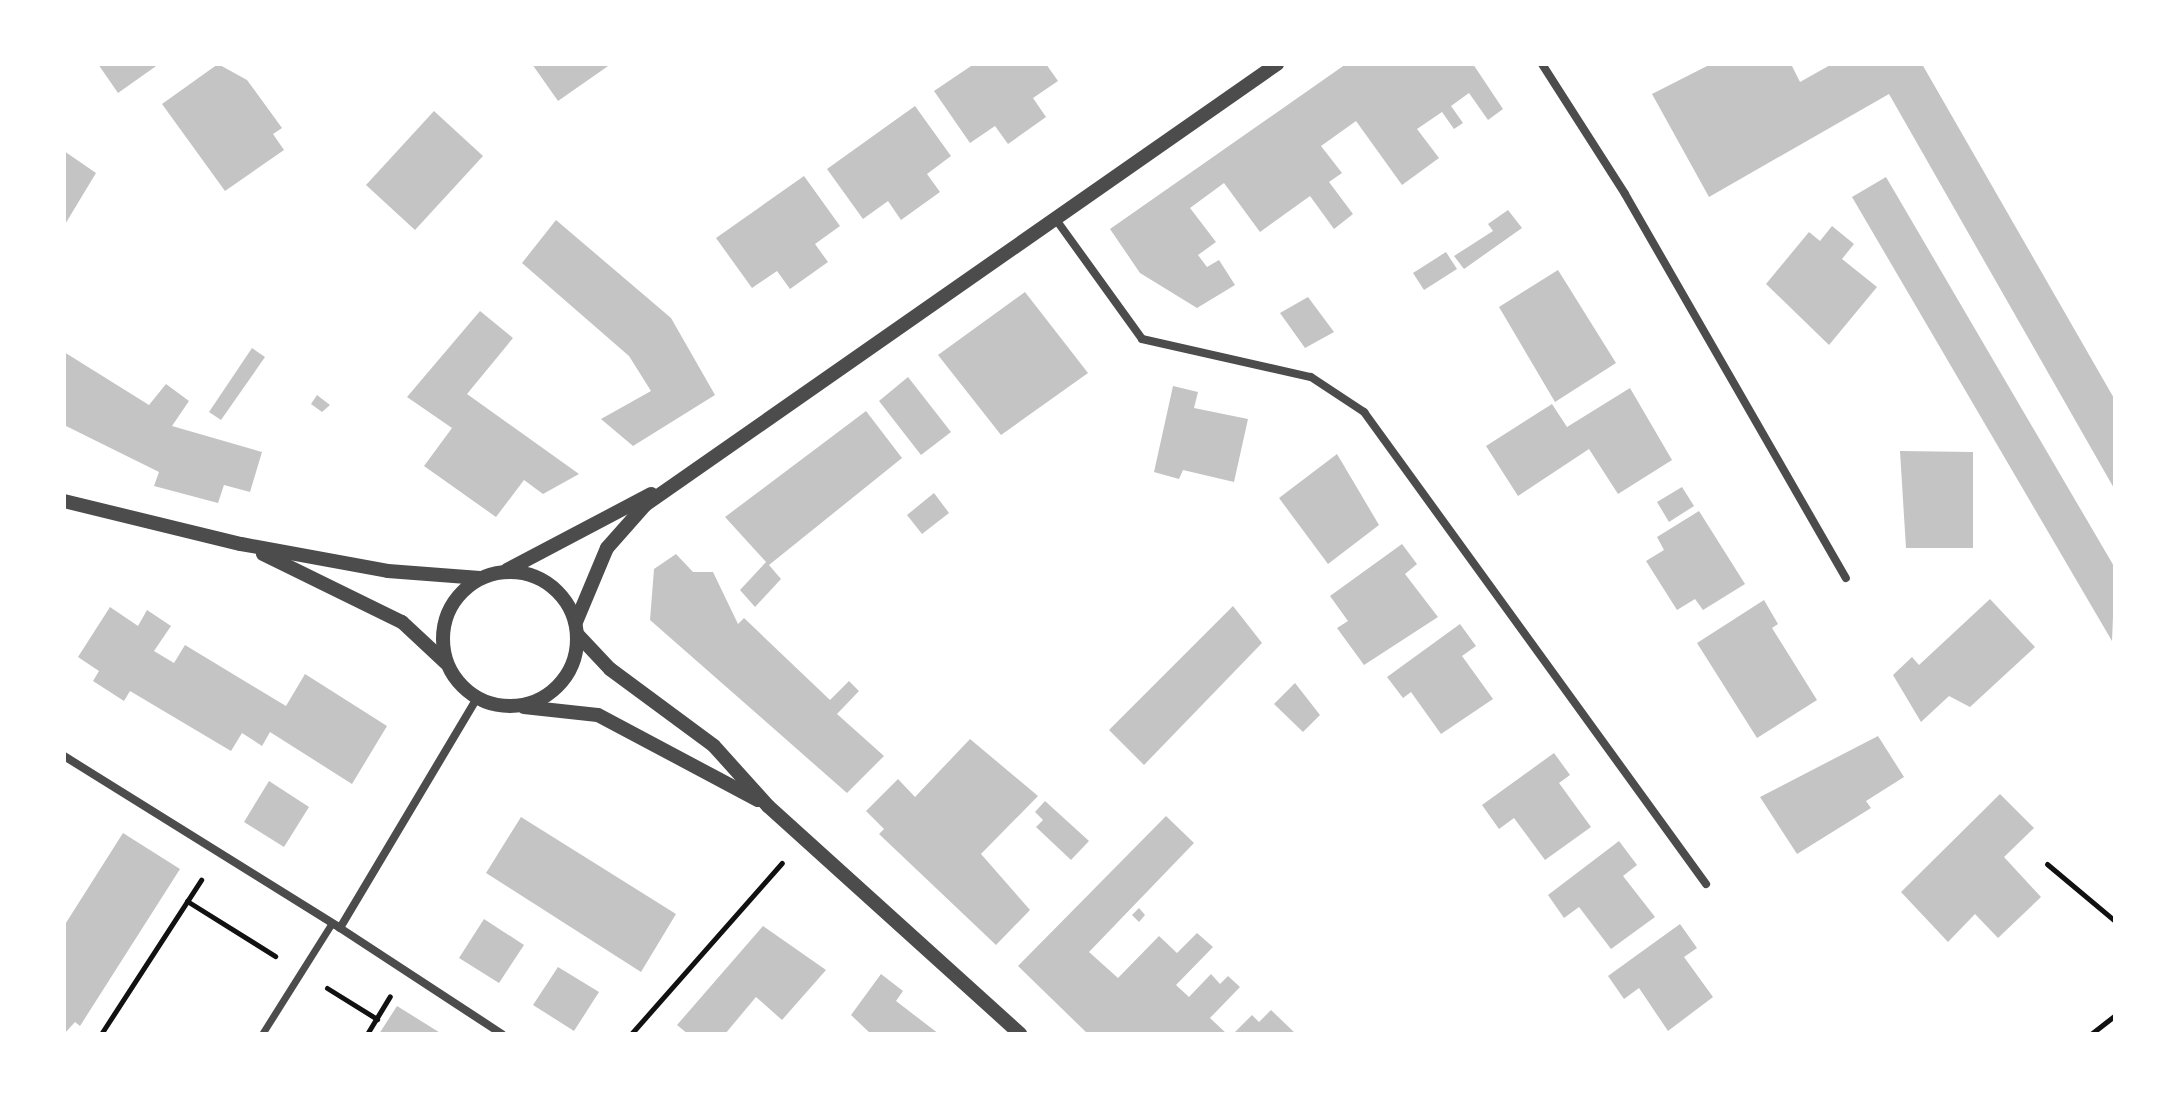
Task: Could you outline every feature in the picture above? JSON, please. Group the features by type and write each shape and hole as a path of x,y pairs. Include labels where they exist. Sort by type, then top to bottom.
{"street":[{"path":"510,706 533,702 561,684 577,628 614,538 674,485 1057,221 1277,64"},
{"path":"1542,64 1625,194 1846,578"},
{"path":"1057,221 1142,339 1311,377 1364,412 1706,884"},
{"path":"64,501 241,544 388,571 480,578 502,572 674,485"},
{"path":"241,544 402,622 448,664 477,698 510,706 598,715 768,806"},
{"path":"502,572 544,580 610,669 714,746 768,806 1020,1034"},
{"path":"448,664 443,642 449,609 480,578"},
{"path":"262,1034 336,925 477,698"},
{"path":"64,756 336,925 502,1034"}],"path":[{"path":"631,1034 804,838"},
{"path":"101,1034 219,852"},
{"path":"2047,864 2115,921"},
{"path":"367,1034 405,971"},
{"path":"2091,1034 2115,1015"}],"building":[{"path":"98,64 159,64 118,93"},
{"path":"218,64 247,80 282,128 273,134 284,150 225,191 162,104"},
{"path":"532,64 611,64 558,101"},
{"path":"974,64 1046,64 1058,81 1033,98 1046,117 1008,144 995,126 970,143 934,91"},
{"path":"1346,64 1473,64 1503,109 1488,120 1469,93 1451,106 1463,123 1454,129 1442,112 1417,129 1439,158 1402,185 1356,121 1321,146 1342,173 1329,182 1353,214 1334,229 1310,196 1260,232 1224,183 1190,208 1216,242 1198,255 1207,267 1219,260 1235,285 1197,308 1140,273 1110,229"},
{"path":"1711,64 1791,64 1800,82 1832,64 1922,64 2115,400 2115,490 1889,94 1709,197 1652,94"},
{"path":"915,106 951,156 927,174 940,192 901,220 888,201 863,219 827,169"},
{"path":"434,111 483,156 415,230 366,185"},
{"path":"64,151 96,173 64,226"},
{"path":"804,176 840,226 815,244 828,262 790,289 777,271 752,288 716,238"},
{"path":"1886,177 2115,568 2112,641 1852,197"},
{"path":"1508,210 1522,228 1464,269 1454,256 1493,231 1488,224"},
{"path":"556,220 671,318 715,395 633,446 601,419 651,391 629,356 522,263"},
{"path":"1832,226 1854,244 1842,259 1877,287 1829,345 1766,284 1809,232 1820,241"},
{"path":"1446,252 1457,269 1424,290 1413,273"},
{"path":"1558,270 1616,363 1555,402 1499,307"},
{"path":"1025,292 1088,373 1001,435 938,355"},
{"path":"1308,297 1334,332 1305,348 1280,313"},
{"path":"480,311 513,338 467,394 579,474 543,494 524,480 496,517 424,466 452,428 407,397"},
{"path":"252,348 265,357 221,420 209,412"},
{"path":"64,352 149,405 166,384 189,401 172,426 262,452 250,492 224,485 218,503 154,486 159,472 64,425"},
{"path":"908,377 951,432 921,455 879,401"},
{"path":"1173,386 1198,392 1194,408 1248,419 1234,482 1183,470 1179,479 1154,472"},
{"path":"1630,388 1672,460 1618,494 1589,449 1518,496 1486,446 1552,404 1567,427"},
{"path":"317,395 330,405 322,412 311,404"},
{"path":"866,411 902,458 769,565 781,579 755,607 740,590 766,562 725,517"},
{"path":"1900,451 1973,452 1973,548 1906,548"},
{"path":"1337,454 1379,525 1328,564 1279,498"},
{"path":"1682,487 1694,506 1669,522 1657,502"},
{"path":"934,493 949,513 922,534 907,515"},
{"path":"1699,511 1745,584 1703,610 1695,599 1677,610 1646,561 1664,550 1657,537"},
{"path":"1402,544 1417,564 1405,574 1438,617 1364,665 1337,628 1348,621 1330,596"},
{"path":"676,554 693,572 713,572 738,624 744,618 830,700 849,681 859,691 837,714 884,756 847,793 650,620 654,569"},
{"path":"1990,599 2035,647 1970,707 1949,696 1921,722 1893,675 1912,657 1919,665"},
{"path":"1764,600 1778,624 1772,628 1817,700 1757,738 1697,643"},
{"path":"1233,606 1262,643 1144,765 1109,730"},
{"path":"110,607 138,626 147,610 171,626 154,651 174,663 185,645 286,706 305,674 387,726 352,784 270,732 262,746 242,733 231,751 130,691 124,701 93,681 99,671 78,657"},
{"path":"1460,624 1476,646 1462,656 1493,699 1441,734 1411,692 1403,698 1387,677"},
{"path":"1295,683 1320,715 1303,732 1274,704"},
{"path":"1878,736 1904,777 1866,801 1871,808 1797,854 1760,797"},
{"path":"970,739 1038,796 981,854 1030,910 996,945 879,834 884,829 866,811 898,779 915,797"},
{"path":"1554,753 1570,775 1559,783 1591,827 1545,860 1514,818 1499,829 1482,805"},
{"path":"269,781 309,807 284,847 244,822"},
{"path":"2000,794 2034,828 2004,857 2041,897 1998,938 1975,914 1948,942 1901,892"},
{"path":"1045,801 1089,841 1071,860 1036,827 1043,820 1035,812"},
{"path":"1166,816 1194,843 1089,952 1118,978 1159,936 1177,953 1197,933 1213,947 1176,985 1189,997 1211,974 1220,984 1228,976 1240,987 1210,1018 1227,1034 1088,1034 1018,966"},
{"path":"521,817 676,914 641,972 486,873"},
{"path":"123,833 180,869 80,1026 75,1022 64,1034 64,926"},
{"path":"1619,841 1637,865 1623,876 1655,917 1611,949 1579,907 1564,918 1548,895"},
{"path":"1139,908 1145,915 1139,922 1132,915"},
{"path":"484,919 524,945 499,983 459,958"},
{"path":"1680,924 1697,948 1684,957 1713,997 1668,1031 1639,988 1624,999 1608,976"},
{"path":"763,926 826,970 782,1020 756,997 725,1034 688,1034 677,1025"},
{"path":"558,967 599,992 574,1031 533,1005"},
{"path":"881,974 903,991 896,1001 939,1034 871,1034 851,1015"},
{"path":"397,1006 442,1034 379,1034"},
{"path":"1271,1010 1296,1034 1233,1034 1252,1015 1259,1022"}]}
